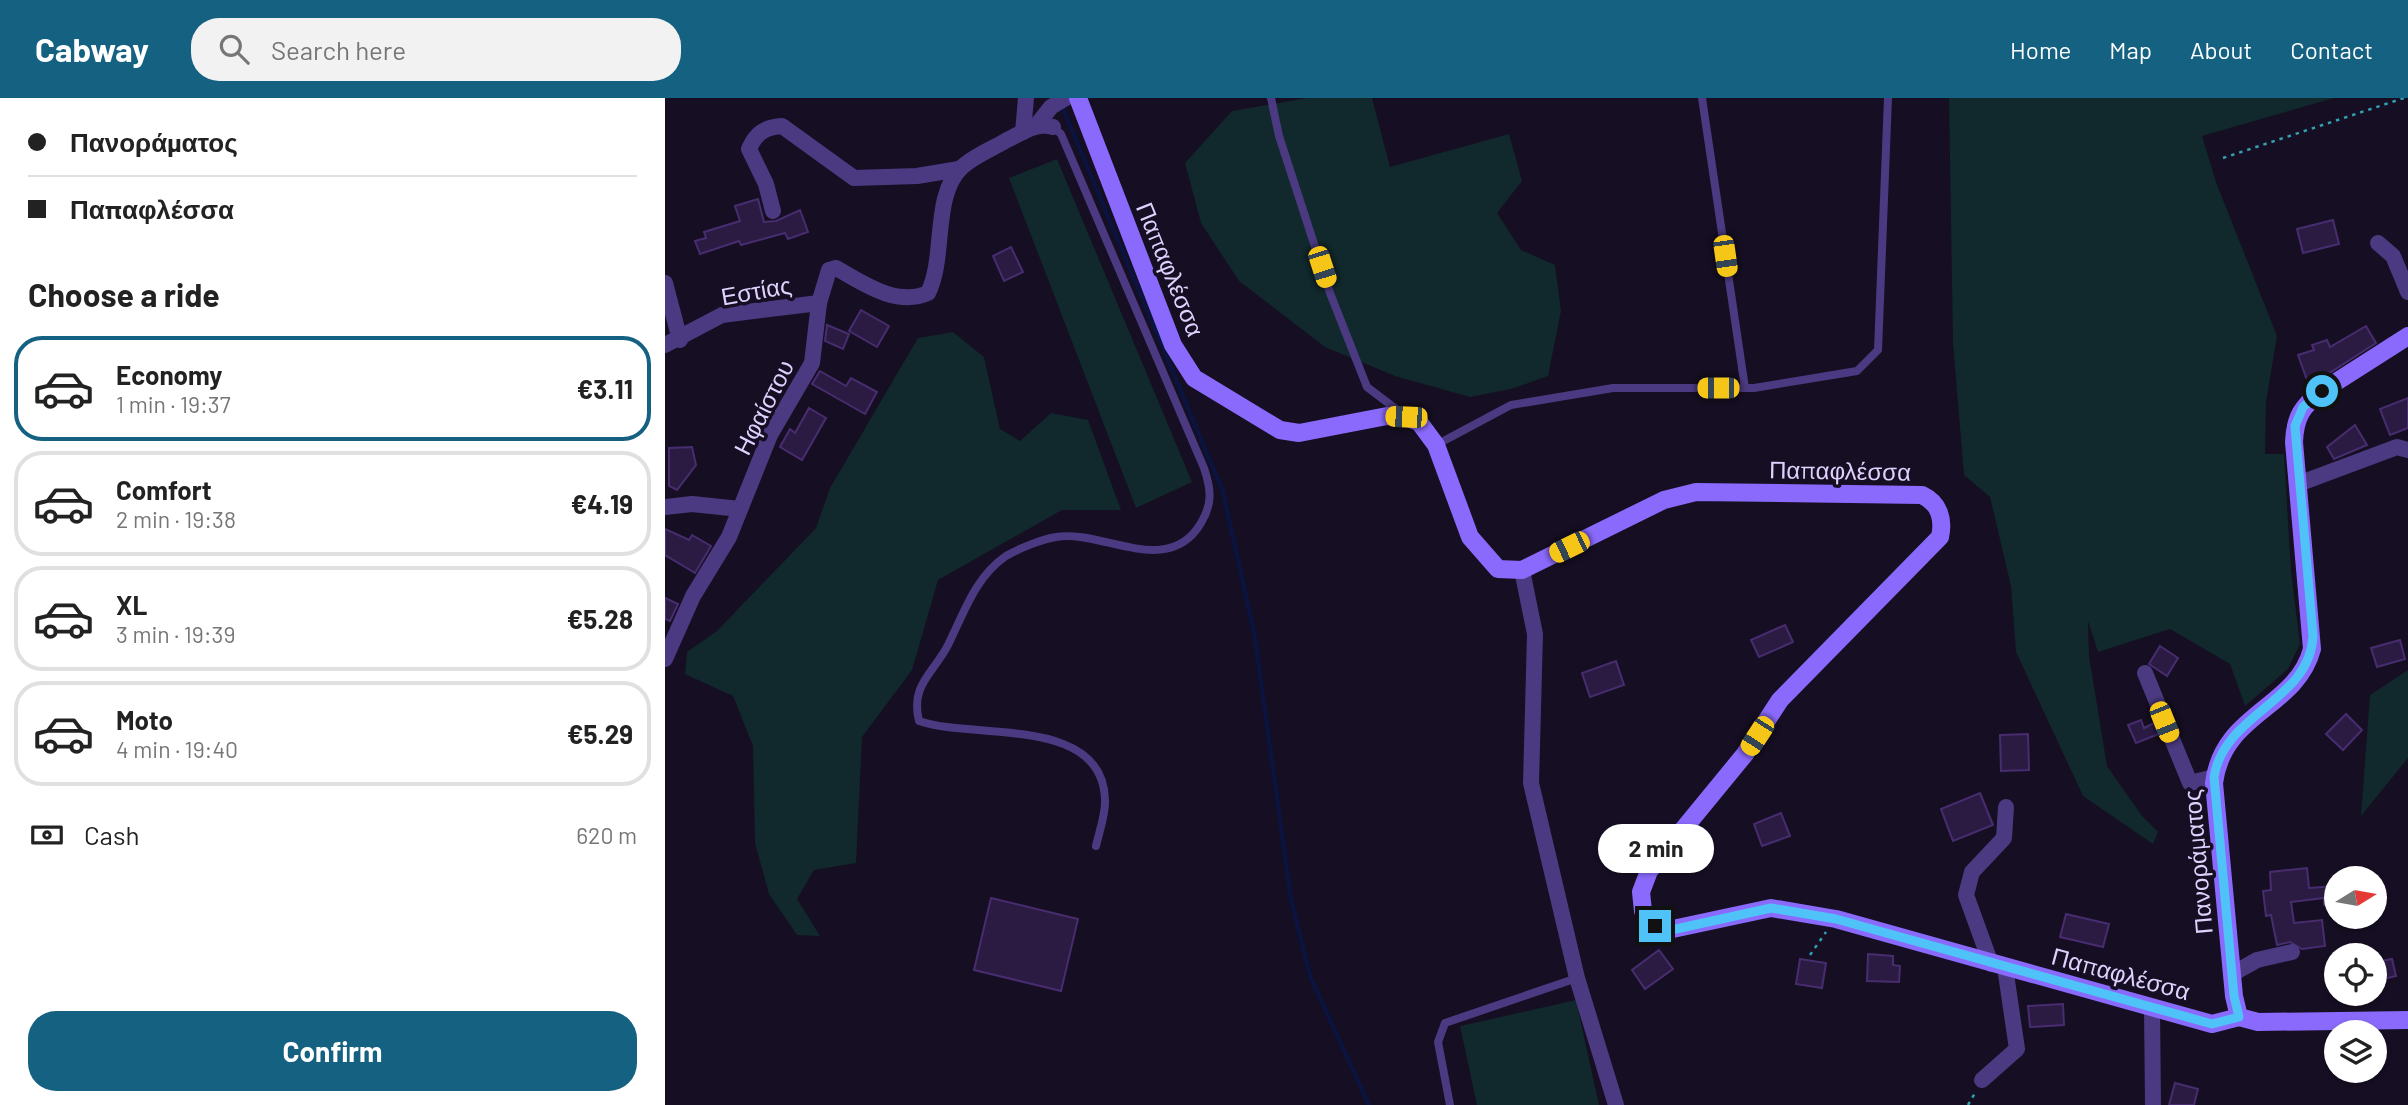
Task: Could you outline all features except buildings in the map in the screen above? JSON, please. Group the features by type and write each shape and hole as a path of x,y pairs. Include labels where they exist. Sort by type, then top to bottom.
{"street":[{"path":"1027,98 1037,128"},
{"path":"773,211 766,184 750,149 754,138 767,127 782,126 854,178 917,176 959,169 1037,128 1051,107 1066,98"},
{"name":"Παπαφλέσσα","path":"1078,98 1173,345 1194,378 1280,430 1299,433 1387,416 1406,417"},
{"name":"Ηφαίστου","path":"665,659 672,630 729,537 771,435 812,363 819,303 829,270 836,268 872,289 906,298 928,293 936,278 947,194 959,169"},
{"path":"2378,243 2393,256 2408,292"},
{"path":"665,283 672,343"},
{"name":"Εστίας","path":"672,343 722,315 819,303"},
{"name":"Πανοράματος","path":"2239,1017 2232,974 2214,777 2220,753 2231,737 2294,683 2310,658 2313,636 2295,426 2303,407 2322,391 2408,335"},
{"path":"1406,417 1419,422 1436,445 1475,545 1498,569 1522,570 1535,634 1531,783 1577,978 1616,1105"},
{"path":"2298,484 2397,447 2408,450"},
{"name":"Παπαφλέσσα","path":"1522,570 1680,495 1922,495 1931,499 1941,516 1940,537 1780,700 1745,754 1649,871 1641,901 1649,922 1668,930 1782,908 1836,919 2212,1024 2239,1017"},
{"path":"665,507 692,504 740,509"},
{"path":"2145,673 2190,783 2214,777"},
{"path":"1982,1080 2017,1049 1998,965 1966,895 1972,873 2004,838 2006,807"},
{"path":"2232,974 2257,960 2292,952"},
{"path":"2152,1007 2153,1105"},
{"path":"2239,1017 2257,1023 2408,1020"}],"lane":[{"path":"1271,98 1279,136 1330,293 1367,387 1406,417"},
{"path":"1702,98 1745,388"},
{"path":"1436,445 1511,405 1613,388 1745,388 1857,371 1878,350 1888,98"},
{"path":"1037,128 1061,134 1204,468 1212,491 1209,508 1192,534 1180,543 1156,550 1136,551 1080,537 1055,537 1006,556 969,596 947,647 917,692 916,708 919,721 939,728 1028,734 1069,745 1078,751 1094,764 1103,778 1106,801 1096,846"},
{"path":"1450,1105 1439,1042 1445,1023 1577,978"}],"path":[{"path":"2223,158 2404,98"},
{"path":"1810,955 1826,931 1836,928"}],"green space":[{"path":"1307,98 1372,98 1390,167 1509,134 1522,181 1497,213 1521,250 1555,265 1561,311 1548,376 1511,389 1470,397 1395,376 1325,347 1239,281 1201,223 1185,163 1232,111"},
{"path":"1949,98 2334,98 2202,136 2216,182 2277,336 2266,402 2265,454 2284,454 2291,571 2300,644 2288,669 2245,706 2230,664 2170,629 2098,652 2088,621 2089,656 2107,766 2142,816 2158,832 2153,844 2083,796 2016,652 2011,586 1990,497 1964,475 1953,343"},
{"path":"1057,159 1192,482 1136,508 1009,178"},
{"path":"953,332 984,357 1000,429 1020,441 1051,413 1088,420 1121,510 1062,510 938,580 912,670 862,737 856,863 814,870 797,899 820,936 797,935 769,894 755,843 753,746 733,696 685,674 687,652 717,631 816,528 830,488 918,338"},
{"path":"2408,670 2408,758 2361,816 2370,695"},
{"path":"1576,1000 1599,1105 1477,1105 1460,1026"}],"waterway":[{"path":"1062,106 1223,492 1254,632 1291,899 1310,976 1369,1105"}],"route":[{"path":"1655,926 1668,930 1676,929 1771,908 1782,908 1836,919 2212,1024 2226,1023 2239,1017 2234,996 2214,777 2220,753 2231,737 2294,683 2310,658 2313,636 2294,442 2296,418 2308,401 2322,391"}]}
